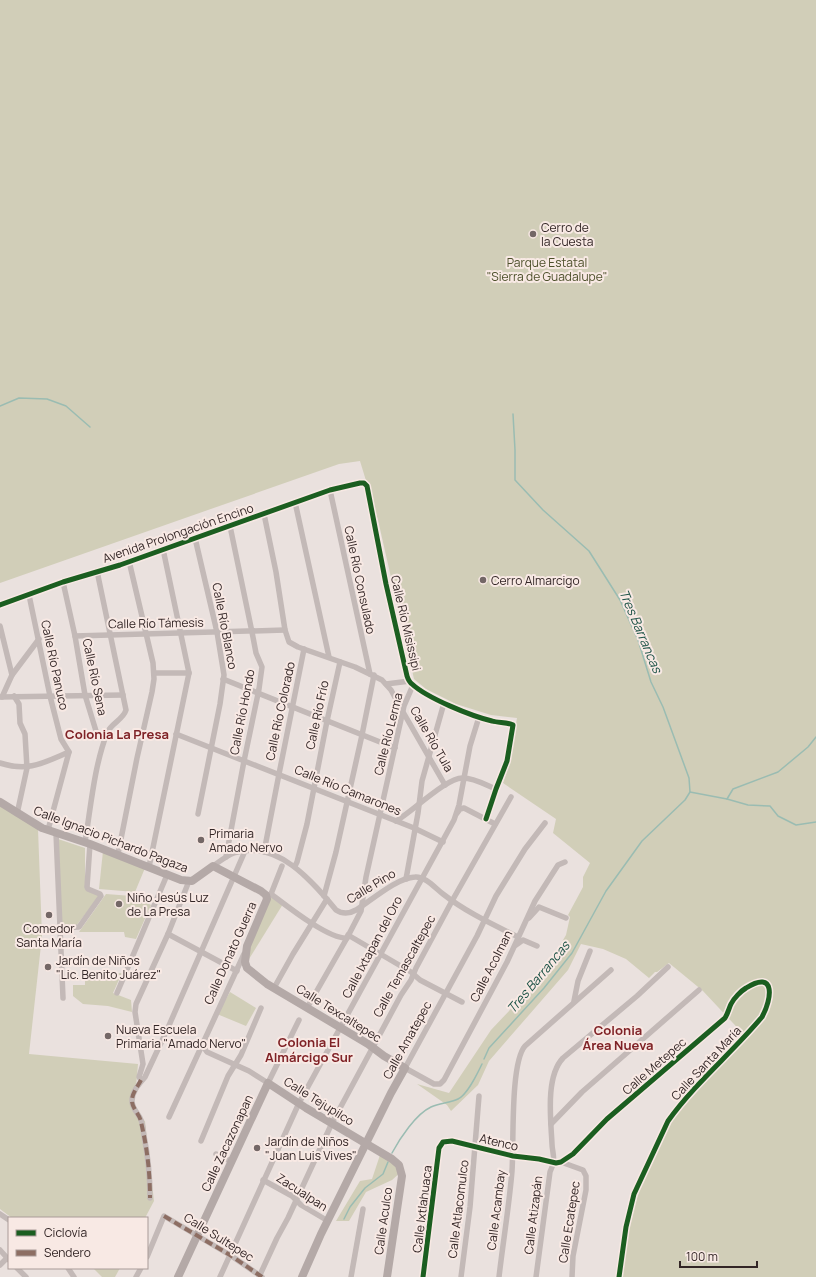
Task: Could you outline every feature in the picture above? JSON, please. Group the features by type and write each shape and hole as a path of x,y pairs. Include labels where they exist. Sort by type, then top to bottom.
{"street":[{"name":"Avenida Prolongación Encino","path":"0,605 330,490 364,483"},
{"name":"Calle Río Misissipi","path":"364,483 367,486 386,584 407,676 411,683 444,703 494,722 512,725 512,737 507,761 496,789"},
{"name":"Calle Río Consulado","path":"274,988 325,898 362,736 372,674 330,490"},
{"path":"295,502 329,657"},
{"name":"Calle Río Colorado","path":"264,514 276,572 285,630 291,644 304,649 278,774 264,852"},
{"name":"Calle Río Hondo","path":"226,857 262,667 256,653 230,526"},
{"name":"Calle Río Blanco","path":"195,538 217,632 223,670 220,704 210,747 198,814"},
{"path":"149,867 189,673 163,549"},
{"path":"118,854 136,758 152,692 154,673 153,663 129,561"},
{"path":"60,928 79,927 101,896 87,887 87,843 98,767 105,738 110,727 126,712 97,571"},
{"name":"Calle Río Sena","path":"63,582 85,695 96,731 99,735 105,738"},
{"name":"Calle Río Panuco","path":"29,595 50,696 61,740 69,752"},
{"path":"0,626 12,675"},
{"name":"Calle Río Támesis","path":"74,636 285,630"},
{"path":"1,697 12,675 39,639"},
{"path":"304,649 372,674 386,684"},
{"name":"Calle Río Frío","path":"295,866 307,824 326,721 340,662"},
{"path":"154,673 189,673"},
{"path":"223,680 395,748"},
{"name":"Calle Río Misissipi","path":"386,684 411,683"},
{"name":"Calle Río Lerma","path":"362,906 366,877 403,712 411,683"},
{"name":"Calle Río Tula","path":"386,684 397,700 446,785"},
{"path":"1,697 123,695"},
{"path":"14,696 19,704 20,723 25,734 27,768 17,814"},
{"path":"406,879 422,780 444,703"},
{"name":"Calle Ixtapan del Oro","path":"220,1277 299,1103 443,842 456,815 465,778 470,746 479,717"},
{"name":"Calle Río Camarones","path":"176,734 414,828 443,842"},
{"path":"0,763 9,766 27,768 42,764 69,752"},
{"path":"48,830 69,752"},
{"path":"396,821 446,785 457,779 465,778 496,789 486,819"},
{"name":"Calle Temascaltepec","path":"260,1276 332,1123 452,901 511,797"},
{"name":"Calle Ignacio Pichardo Pagaza","path":"0,802 35,825 118,854 181,880 192,880"},
{"path":"456,815 460,809 464,808 495,824"},
{"name":"Calle Amatepec","path":"302,1277 391,1093 446,994 496,896 525,849 545,823"},
{"path":"56,833 62,998"},
{"path":"150,1198 147,1152 141,1120 132,1101 134,1091 141,1080 145,1077 245,851"},
{"name":"Calle Pino","path":"192,880 234,853 245,851 264,852 295,866 336,910 344,913 353,912 406,879 416,877 422,878"},
{"name":"Calle Acolman","path":"440,1084 444,1080 507,962 539,893 558,865 565,862"},
{"path":"213,866 268,894 311,923 340,938 348,937 413,974 420,980 462,1002"},
{"name":"Calle Donato Guerra","path":"169,1117 236,972 268,894 282,866"},
{"path":"116,993 167,875"},
{"path":"422,878 452,901 484,921 518,937"},
{"path":"141,1080 139,1077 142,1064 135,1012 136,1004 192,880"},
{"path":"307,1008 348,937 362,906"},
{"path":"526,920 539,907 566,918"},
{"path":"168,934 236,972"},
{"path":"513,948 523,940 537,946"},
{"name":"Calle Texcaltepec","path":"247,946 245,962 247,968 259,978 372,1047 384,1056 434,1084 440,1084"},
{"path":"574,1001 578,981 590,951"},
{"name":"Calle Atizapán","path":"536,1277 550,1172 554,1163 551,1098 553,1078 559,1062 637,996 668,967"},
{"name":"Calle Acambay","path":"499,1277 508,1215 513,1156 516,1074 521,1052 525,1046 574,1001 611,970"},
{"name":"Calle Metepec","path":"561,1162 572,1154 607,1119 725,1018 731,1004 740,993 746,988 761,981 763,982"},
{"name":"Calle Santa María","path":"619,1277 626,1228 634,1194 662,1133 675,1112 762,1017 770,991 769,986 763,982"},
{"path":"551,1124 582,1092 699,990"},
{"path":"201,1141 228,1076 241,1055 261,1008"},
{"name":"Calle Zacazonapan","path":"178,1277 268,1083 299,1020"},
{"name":"Calle Tejupilco","path":"202,1045 207,1052 235,1064 257,1076 392,1159 400,1168"},
{"name":"Calle Atlacomulco","path":"461,1277 476,1147 479,1096"},
{"name":"Atenco","path":"441,1144 448,1141 513,1156 539,1159 554,1163"},
{"name":"Calle Ixtlahuaca","path":"423,1277 441,1144"},
{"path":"216,1154 232,1162"},
{"path":"554,1163 561,1162"},
{"name":"Calle Ecatepec","path":"561,1162 583,1170 586,1176 586,1190 573,1256 572,1277"},
{"name":"Calle Aculco","path":"387,1277 402,1176 400,1168"},
{"name":"Zacualpan","path":"263,1180 292,1196 301,1205 328,1221"},
{"path":"350,1277 363,1209"},
{"name":"Calle Sultepec","path":"148,1255 164,1216 198,1235 260,1276"},
{"path":"0,1250 8,1259 0,1265"},
{"path":"18,1269 26,1277"},
{"path":"69,1270 74,1277"}],"green space":[{"name":"Parque Estatal \"Sierra de Guadalupe\"","path":"0,0 816,0 816,1277 619,1277 627,1234 639,1192 655,1152 665,1132 683,1106 747,1038 703,991 669,963 649,978 626,959 603,949 581,944 568,970 489,1061 478,1085 451,1111 447,1105 417,1084 449,1093 491,1030 542,976 566,935 570,917 568,915 583,887 583,877 590,863 553,833 556,819 503,783 508,768 517,718 491,715 456,704 426,689 414,679 378,520 360,461 339,464 0,583"},
{"path":"0,805 38,829 42,936 29,1054 138,1064 136,1087 131,1100 138,1117 145,1121 154,1201 146,1217 11,1217 0,1209"},
{"path":"58,839 85,848 85,888 100,895 76,926 60,926"},
{"path":"103,851 145,868 135,892 99,889"},
{"path":"270,891 283,904 249,959 250,941"},
{"path":"106,894 132,896 151,905 136,939 125,937 124,932 79,932"},
{"path":"122,973 113,993 131,1000 132,1012 108,1006 83,1004 73,996 73,985 85,985 85,975"},
{"path":"230,992 256,1008 246,1026 217,1014"},
{"path":"381,1152 402,1171 392,1180 366,1192 349,1221 336,1221 360,1181 372,1179"},
{"path":"94,1269 119,1269 115,1277 102,1277"}],"waterway":[{"path":"0,406 19,398 47,399 66,406 90,427"},
{"name":"Tres Barrancas","path":"484,1059 489,1048 544,988 572,953 606,891 642,841 685,800 690,792 689,778 663,707 651,682 638,640 620,600 589,551 543,510 515,480 513,414"},
{"name":"Tres Barrancas","path":"727,799 733,789 778,772 808,747 816,737"},
{"name":"Tres Barrancas","path":"690,792 727,799 748,805 770,806 778,816 796,825 816,822"},
{"name":"Tres Barrancas","path":"392,1153 399,1140 425,1110 458,1099 462,1096 472,1083 482,1064"},
{"name":"Tres Barrancas","path":"344,1219 350,1207 365,1188 383,1174 388,1162"}],"marked path":[{"path":"141,1080 133,1094 132,1102 140,1119 145,1141 149,1169 150,1198"},
{"path":"164,1216 230,1255 262,1277"}],"cycle path":[{"path":"0,605 63,582 120,565 330,490 364,483 367,486 386,584 409,681 438,701 461,711 492,721 513,725 507,761 486,819"},
{"path":"423,1277 439,1148 443,1142 452,1141 513,1156 539,1159 556,1163 561,1162 573,1154 607,1119 725,1018 732,1002 742,991 756,983 763,982 767,984 769,995 762,1017 690,1094 668,1121 634,1194 626,1227 619,1277"}],"place":[{"name":"Cerro de la Cuesta","path":"533,234"},
{"name":"Cerro Almarcigo","path":"483,580"},
{"name":"Primaria Amado Nervo","path":"201,840"},
{"name":"Niño Jesús Luz de La Presa","path":"119,904"},
{"name":"Comedor Santa María","path":"49,915"},
{"name":"Jardín de Niños \"Lic. Benito Juárez\"","path":"48,967"},
{"name":"Nueva Escuela Primaria \"Amado Nervo\"","path":"108,1036"},
{"name":"Jardín de Niños \"Juan Luis Vives\"","path":"257,1148"}],"district":[{"name":"Colonia La Presa","path":"117,734"},
{"name":"Colonia Área Nueva","path":"618,1038"},
{"name":"Colonia El Almárcigo Sur","path":"309,1050"}]}
